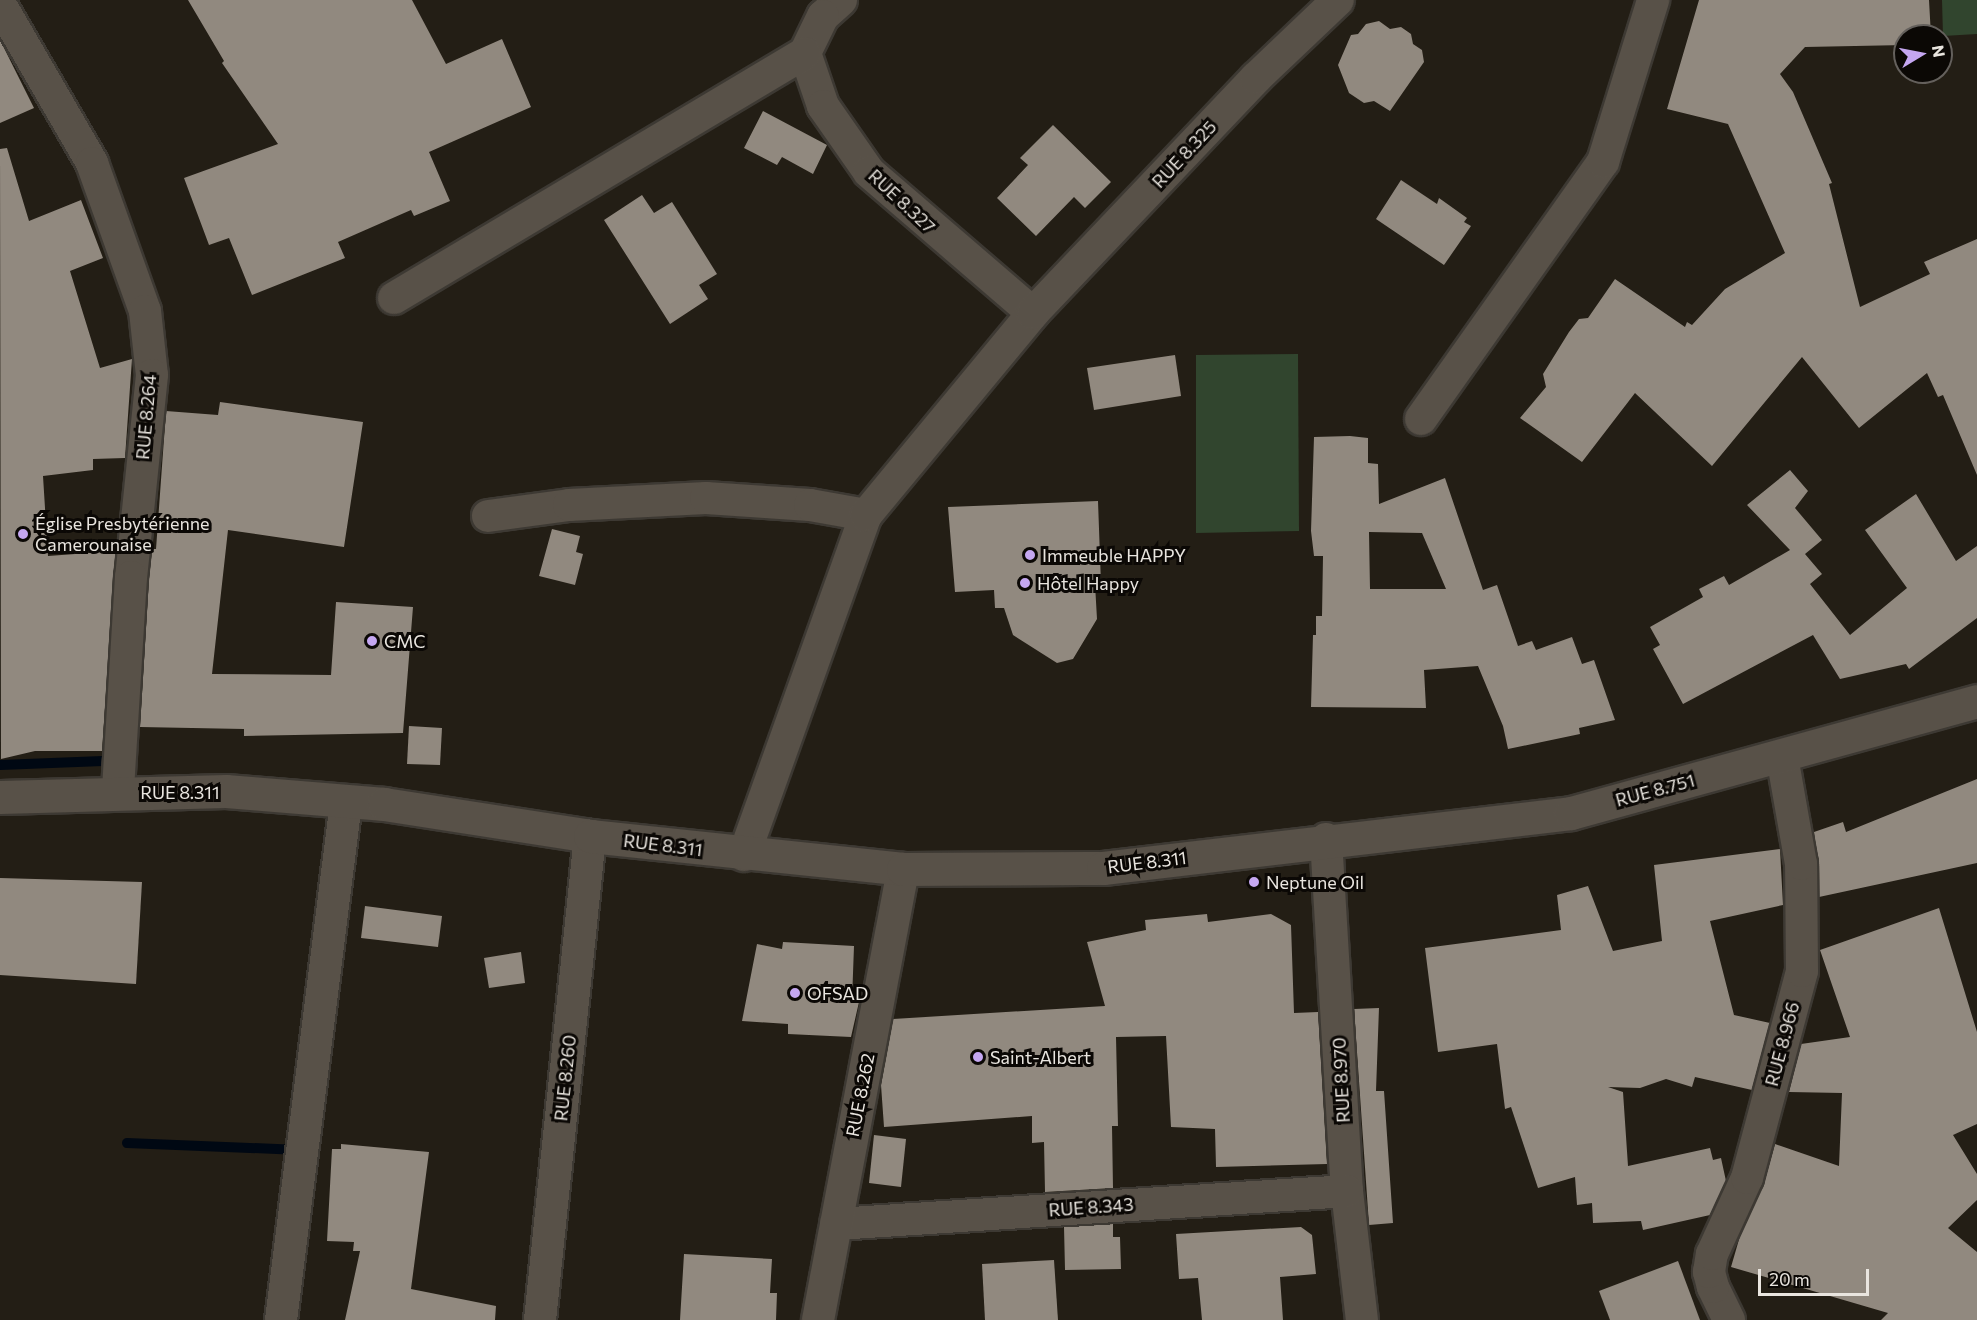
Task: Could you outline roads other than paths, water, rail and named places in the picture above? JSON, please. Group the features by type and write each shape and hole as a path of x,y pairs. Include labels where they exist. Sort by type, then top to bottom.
{"main road":[{"name":"RUE 8.751","path":"1326,839 1571,813 1977,701"},
{"name":"RUE 8.311","path":"0,797 118,792 226,791 346,802 744,855 903,869 1103,868 1326,839"}],"street":[{"path":"394,298 805,53 823,16 841,0"},
{"name":"RUE 8.325","path":"744,855 866,515 1033,313 1256,78 1338,0"},
{"path":"1421,419 1603,162 1653,0"},
{"name":"RUE 8.264","path":"0,4 92,163 145,310 152,375 131,577 118,792"},
{"name":"RUE 8.327","path":"805,53 823,106 869,172 1033,313"},
{"path":"488,516 569,505 706,498 810,505 866,515"},
{"name":"RUE 8.966","path":"1729,1320 1713,1287 1709,1272 1712,1254 1747,1178 1802,971 1801,864 1782,756"},
{"path":"281,1320 346,802"},
{"name":"RUE 8.260","path":"540,1320 590,836"},
{"name":"RUE 8.970","path":"1326,839 1347,1191 1362,1320"},
{"name":"RUE 8.262","path":"818,1320 903,869"},
{"name":"RUE 8.343","path":"836,1224 1347,1191"}],"waterway":[{"path":"0,765 103,761"},
{"path":"127,1143 300,1150"}],"place":[{"name":"Église Presbytérienne Camerounaise","path":"23,534"},
{"name":"Immeuble HAPPY","path":"1030,555"},
{"name":"Hôtel Happy","path":"1025,583"},
{"name":"CMC","path":"372,641"},
{"name":"Neptune Oil","path":"1254,882"},
{"name":"OFSAD","path":"795,993"},
{"name":"Saint-Albert","path":"978,1057"}]}
